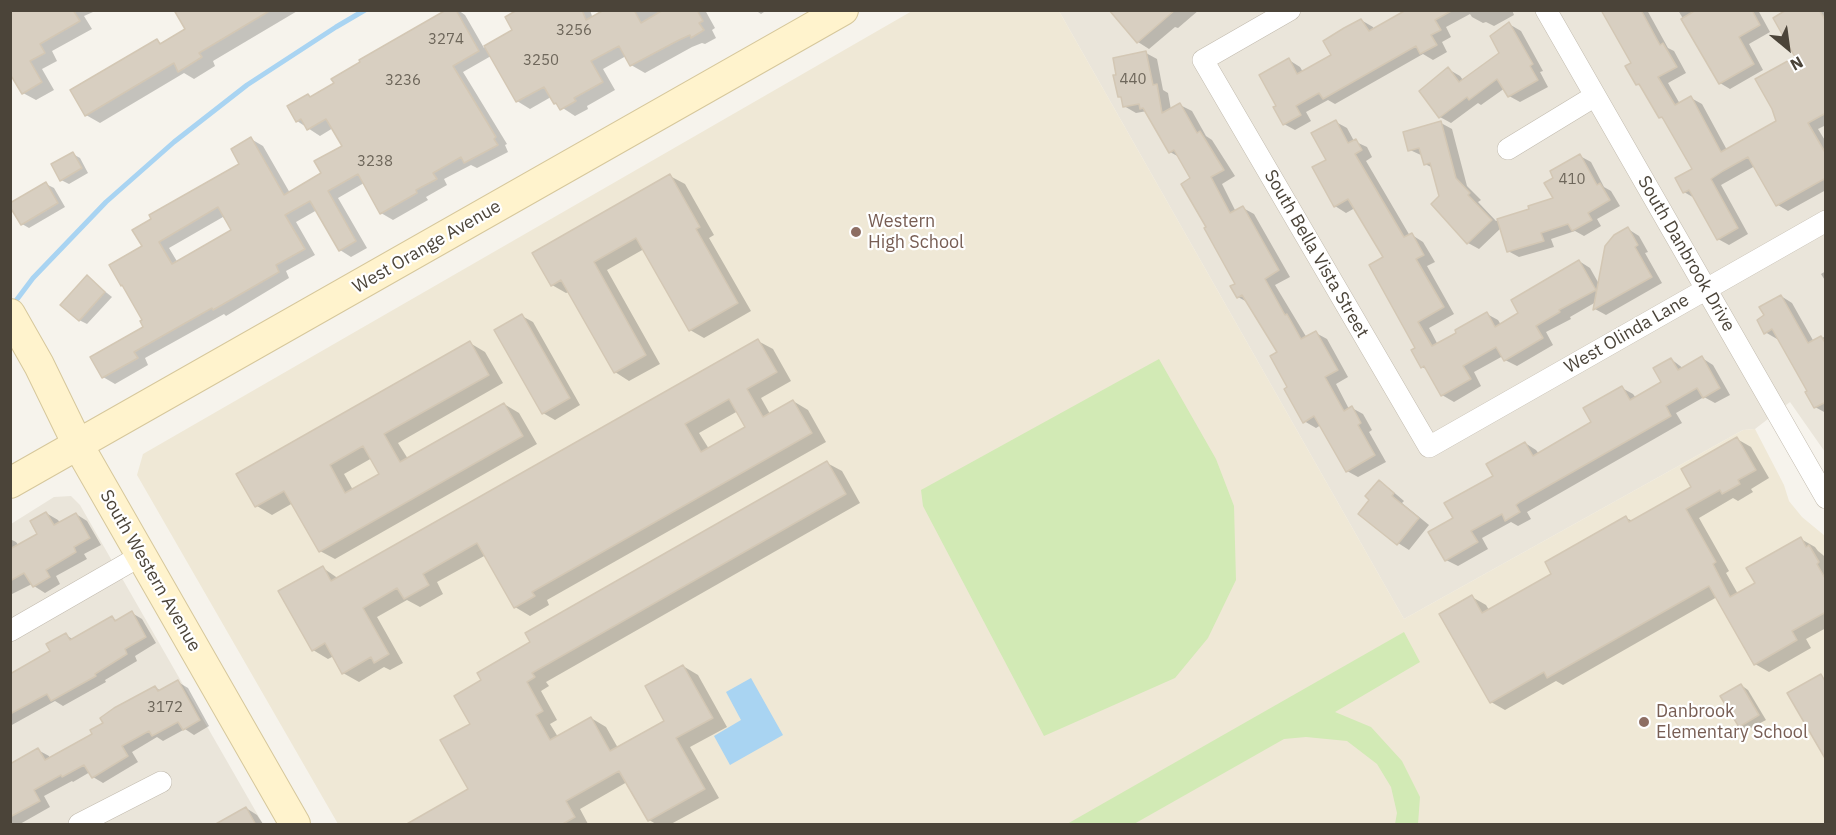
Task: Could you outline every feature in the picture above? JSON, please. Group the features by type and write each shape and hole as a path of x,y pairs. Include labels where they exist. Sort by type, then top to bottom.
{"main road":[{"name":"West Orange Avenue","path":"10,483 843,10"},
{"name":"South Western Avenue","path":"10,314 78,445 296,825"}],"street":[{"name":"South Bella Vista Street","path":"1290,10 1203,60 1430,447"},
{"name":"South Danbrook Drive","path":"1546,10 1826,498"},
{"path":"1508,149 1595,96"},
{"name":"West Olinda Lane","path":"1430,447 1826,222"},
{"path":"10,631 142,555"},
{"path":"78,825 162,782"}],"shaded area":[{"name":"Western High School","path":"912,11 1059,11 1404,619 1743,430 1755,429 1784,485 1789,501 1802,517 1825,536 1825,824 338,824 137,475 143,454"},
{"path":"1059,11 1825,11 1825,452 1790,402 1755,429 1743,430 1404,619"},
{"path":"71,496 80,505 263,824 11,824 11,524 54,497"}],"green space":[{"path":"1159,359 1216,459 1234,506 1236,580 1208,638 1175,678 1044,736 923,506 921,490"},
{"path":"1404,632 1420,662 1335,712 1371,727 1402,761 1420,797 1418,824 1395,824 1397,813 1391,787 1377,764 1347,741 1306,737 1284,739 1134,824 1067,824"}],"water":[{"path":"751,678 783,735 730,765 714,736 741,720 726,692"}],"building":[{"path":"10,10 73,10 80,21 40,44 45,53 30,61 42,82 22,94 10,74"},
{"path":"174,10 271,10 199,53 202,57 178,72 174,63 85,116 70,90 157,39 160,44 185,29"},
{"path":"446,10 456,10 479,51 453,66 496,137 494,139 498,145 464,163 461,157 433,173 437,179 380,214 358,174 328,191 356,241 339,251 310,201 285,215 305,249 276,265 279,272 134,352 138,358 102,378 90,357 143,327 140,321 142,320 109,265 142,246 132,230 151,219 149,215 239,164 231,149 251,137 284,195 321,173 314,161 342,146 326,119 307,130 301,119 296,122 287,106 308,94 310,97 334,83 331,79 360,62 359,60","holes":["218,207 231,230 172,264 159,242"]},
{"path":"517,10 582,10 586,20 604,10 634,10 641,23 663,10 697,10 703,21 699,23 704,30 691,38 690,35 679,40 630,66 619,46 591,61 603,82 574,98 576,101 560,110 544,87 516,102 484,46 512,30 505,17"},
{"path":"1109,10 1175,10 1137,43"},
{"path":"1406,10 1453,10 1435,20 1441,30 1431,35 1437,45 1420,54 1416,46 1323,99 1319,93 1296,106 1301,115 1283,125 1273,107 1276,106 1259,75 1289,58 1297,74 1331,55 1323,41 1344,28 1361,19 1369,31"},
{"path":"1601,10 1641,10 1660,45 1663,43 1677,67 1658,77 1675,105 1691,96 1721,152 1776,121 1755,79 1795,57 1773,18 1786,10 1819,10 1826,21 1826,113 1808,123 1826,154 1826,178 1776,206 1748,157 1723,171 1711,179 1738,228 1717,240 1689,190 1683,193 1675,178 1692,169 1662,117 1659,118 1639,84 1636,85 1625,66 1631,63"},
{"path":"1696,10 1752,10 1760,25 1739,37 1754,64 1719,84 1681,19"},
{"path":"1509,22 1533,64 1530,66 1538,80 1508,97 1497,79 1469,100 1467,97 1439,118 1419,91 1448,67 1459,82 1499,53 1490,36"},
{"path":"1146,51 1153,85 1157,84 1162,113 1180,103 1197,133 1200,131 1224,170 1211,177 1230,213 1243,206 1279,270 1265,279 1285,315 1287,314 1301,339 1316,331 1338,370 1325,377 1344,411 1352,406 1361,423 1358,425 1375,455 1346,472 1314,416 1303,423 1284,389 1287,387 1270,356 1277,352 1242,295 1237,298 1230,286 1235,284 1181,184 1190,178 1174,150 1169,153 1139,104 1123,107 1121,97 1118,97 1113,75 1116,75 1113,58"},
{"path":"1336,120 1348,143 1356,139 1362,150 1355,154 1404,237 1412,233 1424,255 1416,259 1444,307 1418,322 1432,346 1487,312 1495,327 1518,313 1511,300 1579,260 1596,290 1559,310 1560,312 1536,326 1543,338 1504,361 1496,347 1463,366 1471,379 1441,396 1424,366 1421,368 1411,350 1415,348 1369,265 1383,257 1348,199 1334,207 1312,167 1326,160 1311,133"},
{"path":"1441,121 1456,178 1470,193 1468,195 1492,220 1467,244 1431,204 1439,196 1430,163 1424,165 1419,148 1408,151 1403,132"},
{"path":"73,152 82,168 60,181 51,164"},
{"path":"1580,154 1597,185 1600,183 1610,200 1588,213 1592,220 1572,231 1568,224 1541,233 1544,241 1507,252 1497,219 1529,209 1528,206 1553,198 1544,183 1553,178 1550,171"},
{"path":"670,174 700,227 696,229 738,303 689,331 636,238 594,262 646,355 614,373 561,280 551,286 532,253"},
{"path":"46,182 58,203 21,225 10,203"},
{"path":"1628,227 1638,245 1635,247 1652,277 1593,310 1605,246 1614,235"},
{"path":"87,275 105,292 79,321 60,305"},
{"path":"1781,295 1808,343 1821,336 1826,344 1826,402 1814,408 1772,329 1764,334 1757,320 1764,315 1759,307"},
{"path":"522,314 570,398 542,414 494,330"},
{"path":"758,339 777,372 747,389 763,417 793,400 812,433 532,592 535,596 514,608 477,543 423,574 429,585 404,599 397,588 363,608 389,654 374,663 371,657 342,674 325,643 312,651 278,591 323,566 331,581","holes":["729,399 745,427 701,452 685,424"]},
{"path":"470,341 489,375 384,434 400,462 504,403 523,436 319,552 284,491 255,507 236,474","holes":["363,446 379,474 345,493 330,465"]},
{"path":"1702,356 1720,388 1703,398 1697,388 1666,406 1671,416 1520,502 1516,505 1520,512 1505,521 1502,514 1471,531 1478,542 1445,561 1428,532 1453,518 1444,503 1493,476 1486,464 1525,442 1533,456 1591,422 1583,408 1622,386 1630,400 1661,382 1653,368 1671,358 1678,370"},
{"path":"1737,437 1756,470 1738,480 1740,484 1722,494 1720,490 1686,509 1716,562 1713,564 1730,597 1755,583 1746,568 1801,537 1806,547 1809,545 1819,562 1817,564 1826,580 1826,612 1792,631 1797,640 1754,665 1709,586 1547,678 1544,672 1490,703 1439,614 1472,595 1482,613 1551,574 1545,562 1626,516 1629,522 1691,487 1681,469"},
{"path":"827,461 846,494 532,673 535,677 527,682 543,711 536,715 550,740 591,717 610,751 664,721 645,686 683,665 713,718 676,738 705,789 648,821 619,771 566,801 575,817 561,825 405,825 468,789 440,740 470,724 454,696 481,680 477,673 530,642 525,633"},
{"path":"1379,480 1394,493 1392,496 1419,518 1397,545 1358,514 1369,500 1365,496"},
{"path":"46,512 54,525 76,513 90,538 74,547 76,552 46,570 50,577 33,587 24,573 10,581 10,549 37,534 30,521"},
{"path":"132,611 146,637 125,649 127,654 95,674 96,676 51,701 47,694 10,714 10,674 50,651 46,644 66,633 70,640 112,616 115,621"},
{"path":"1821,674 1826,683 1826,760 1787,693"},
{"path":"178,680 200,720 183,730 178,722 152,736 149,731 122,746 128,756 92,778 84,765 62,777 61,775 34,790 40,801 10,817 10,764 38,748 45,760 92,734 90,730 103,723 100,718 114,708 155,686 158,691"},
{"path":"1741,684 1759,715 1739,727 1720,696"},
{"path":"246,807 256,825 214,825"}],"waterway":[{"path":"12,306 33,278 106,202 174,142 247,85 365,10"}],"place":[{"name":"Western High School","path":"856,232"},
{"name":"Danbrook Elementary School","path":"1644,722"}]}
